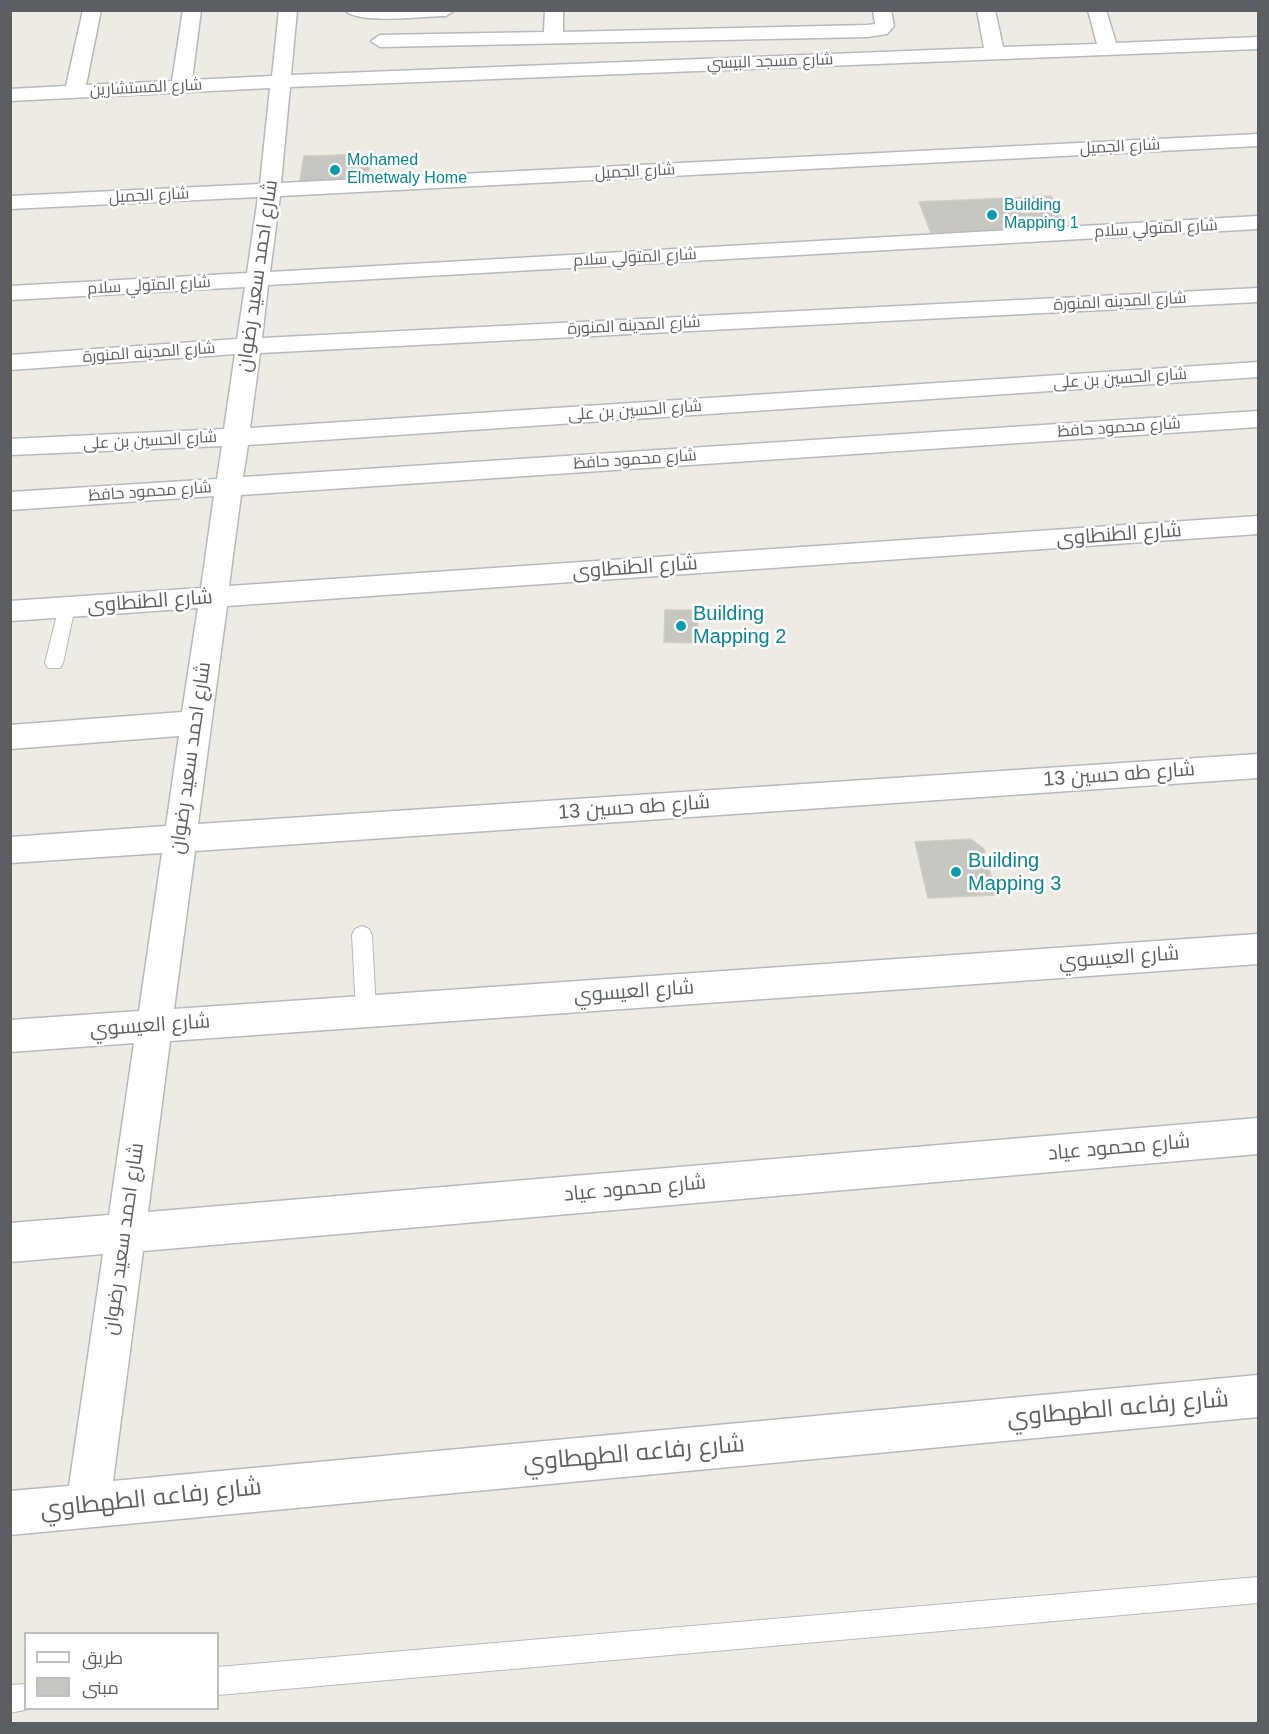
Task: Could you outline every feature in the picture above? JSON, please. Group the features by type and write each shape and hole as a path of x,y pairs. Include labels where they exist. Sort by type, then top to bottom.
{"street":[{"path":"75,92 92,10"},
{"path":"181,86 192,10"},
{"name":"شارع احمد سعيد رضوان","path":"88,1504 270,190 288,10"},
{"path":"354,10 383,13 446,10"},
{"path":"553,38 554,10"},
{"path":"381,41 553,38 620,28 680,27 867,32 880,30 885,26 882,10"},
{"path":"986,10 995,53"},
{"path":"1097,10 1108,49"},
{"name":"شارع مسجد البيسي","path":"282,81 1258,43"},
{"name":"شارع المستشارين","path":"10,95 282,81"},
{"name":"شارع الجميل","path":"10,203 1258,140"},
{"name":"شارع المتولي سلام","path":"10,293 1258,223"},
{"name":"شارع المدينه المنورة","path":"10,363 248,346 1258,295"},
{"name":"شارع الحسين بن على","path":"10,447 236,437 1258,370"},
{"name":"شارع محمود حافظ","path":"10,501 1258,419"},
{"name":"شارع الطنطاوى","path":"10,611 1258,525"},
{"path":"10,737 196,723"},
{"name":"شارع طه حسين 13","path":"10,850 1258,766"},
{"name":"شارع العيسوي","path":"10,1036 1258,949"},
{"name":"شارع محمود عياد","path":"10,1243 1258,1136"},
{"name":"شارع رفاعه الطهطاوي","path":"10,1513 1258,1396"}],"lane":[{"path":"54,663 67,607"},
{"path":"362,935 366,1011"},
{"path":"219,1681 1258,1590"}],"building":[{"name":"Mohamed Elmetwaly Home","path":"371,154 367,184 299,185 304,156"},
{"name":"Building Mapping 1","path":"1051,196 1066,227 931,233 919,202"},
{"name":"Building Mapping 2","path":"665,610 698,610 698,643 664,642"},
{"name":"Building Mapping 3","path":"971,839 984,849 996,895 928,898 915,842"}],"place":[{"name":"Mohamed Elmetwaly Home","path":"335,170"},
{"name":"Building Mapping 1","path":"992,215"},
{"name":"Building Mapping 2","path":"681,626"},
{"name":"Building Mapping 3","path":"956,872"}]}
